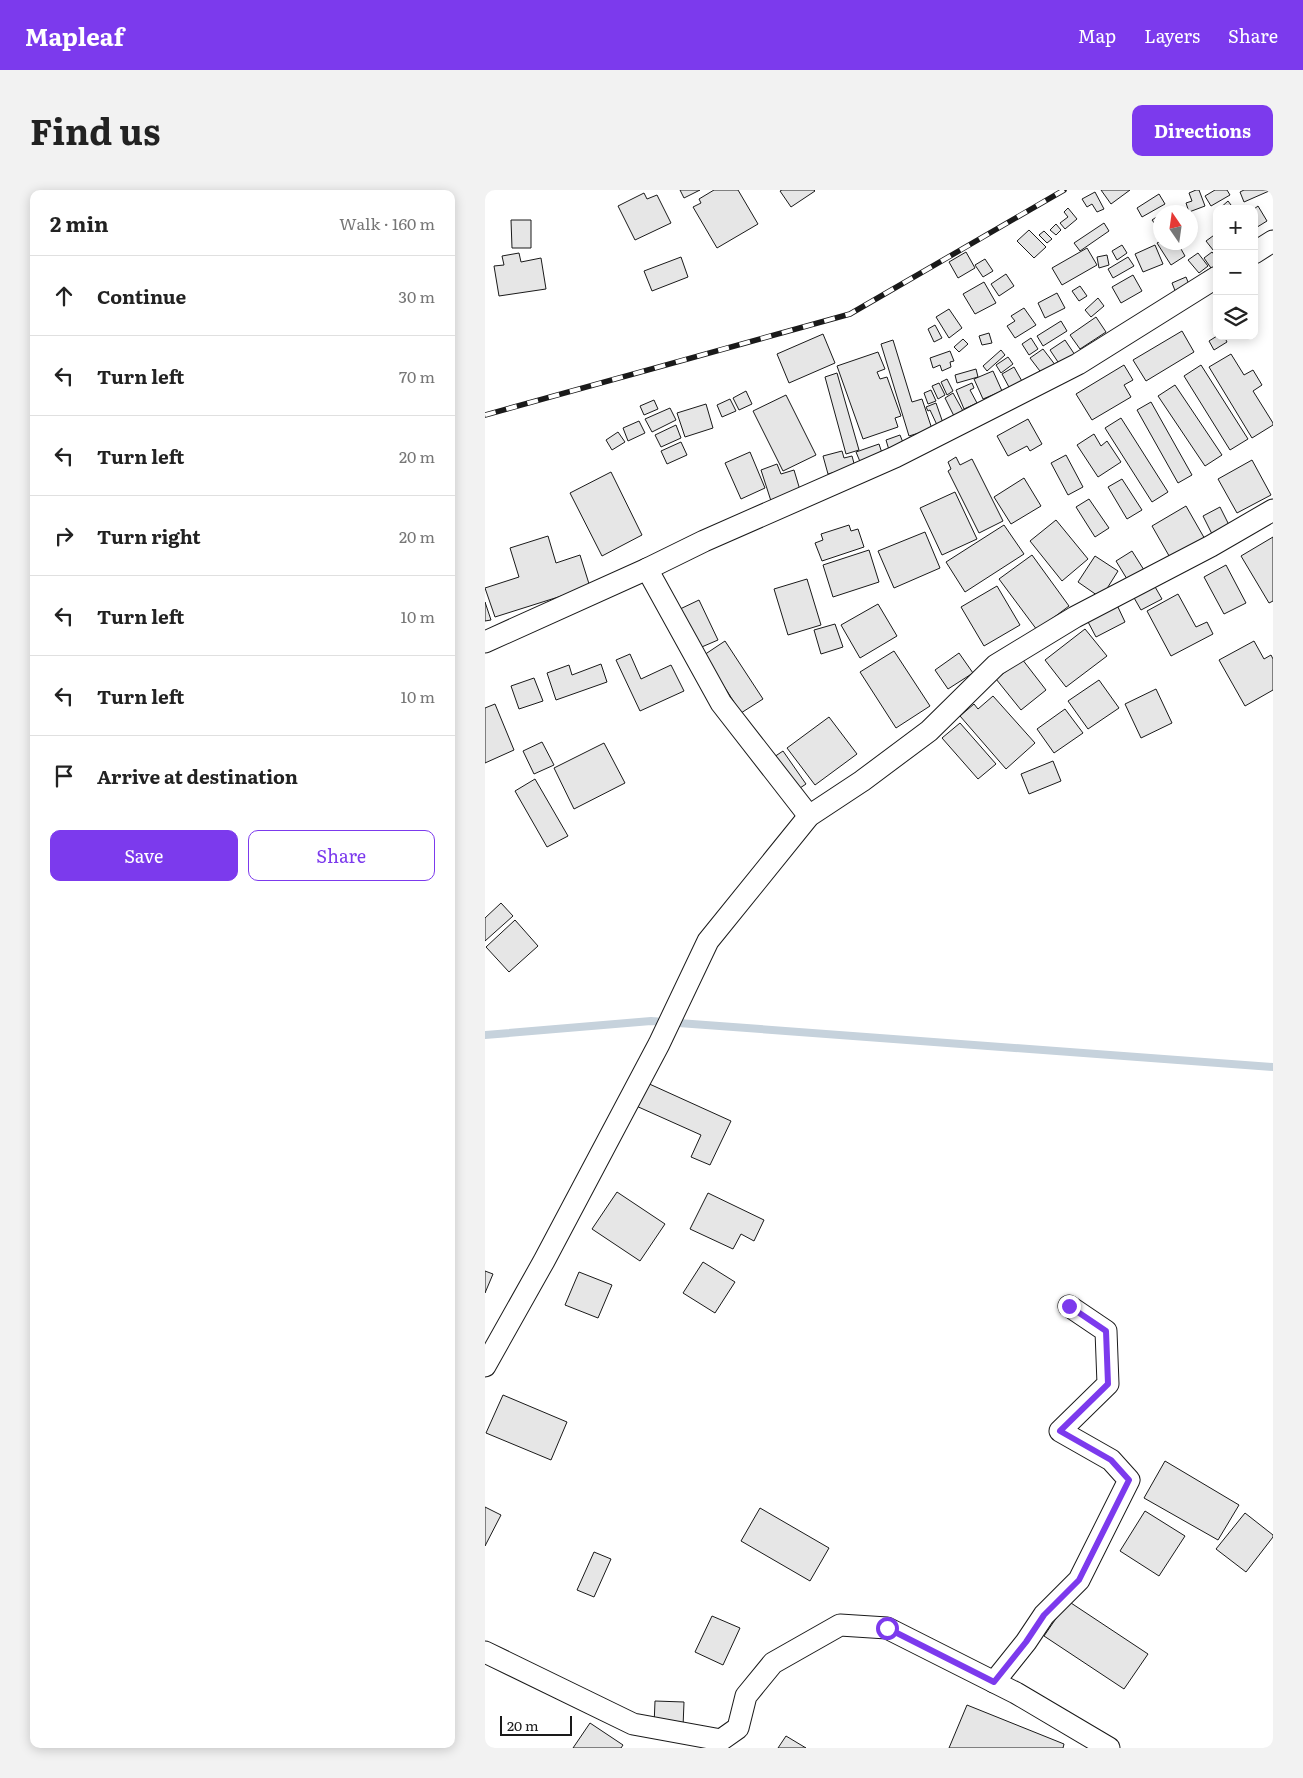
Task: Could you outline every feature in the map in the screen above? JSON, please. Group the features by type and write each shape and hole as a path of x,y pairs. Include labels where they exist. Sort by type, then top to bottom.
{"street":[{"path":"1258,250 1273,241"},
{"path":"485,642 647,569 704,541 895,457 1078,364 1213,280"},
{"path":"485,1366 544,1261 654,1052 708,941 809,816 862,781 929,731 996,665 1075,617 1211,546 1273,510"},
{"path":"647,569 721,703 809,816"},
{"path":"994,1682 1026,1642 1044,1615 1079,1580 1129,1480 1111,1460 1060,1431 1108,1384 1106,1331 1069,1306"},
{"path":"485,1652 633,1724 721,1740 738,1728 746,1696 773,1663 840,1625 887,1628 1016,1693 1109,1748"}],"building":[{"path":"680,190 700,190 684,198"},
{"path":"714,190 738,190 758,224 717,248 693,207 701,203 699,199"},
{"path":"1101,190 1130,190 1111,204"},
{"path":"1199,190 1205,206 1198,209 1198,205 1187,205 1186,203 1192,201 1189,193"},
{"path":"1215,190 1227,190 1230,195 1211,206 1205,196"},
{"path":"1244,190 1269,191 1244,202 1240,192"},
{"path":"780,191 815,191 791,207"},
{"path":"1095,192 1104,209 1097,212 1092,204 1087,207 1082,199"},
{"path":"644,193 647,199 657,195 671,223 635,240 618,206"},
{"path":"1159,194 1165,204 1153,205 1153,211 1142,217 1137,208"},
{"path":"1258,206 1267,221 1258,227"},
{"path":"1068,208 1077,219 1065,229 1060,223 1068,217 1064,212"},
{"path":"511,220 531,220 531,248 512,248"},
{"path":"1104,223 1109,231 1080,251 1074,243"},
{"path":"1056,224 1061,230 1056,235 1050,230"},
{"path":"1029,230 1046,247 1034,258 1017,241"},
{"path":"1044,231 1052,239 1047,243 1039,235"},
{"path":"1213,236 1213,250 1206,241"},
{"path":"1122,245 1127,253 1117,260 1112,251"},
{"path":"1153,246 1153,250 1157,250 1163,264 1143,272 1135,254"},
{"path":"1087,248 1097,265 1062,285 1052,268"},
{"path":"1161,250 1182,250 1185,256 1171,265"},
{"path":"966,252 975,268 958,278 949,262"},
{"path":"1212,252 1213,253 1213,275 1207,279 1203,273 1211,268 1204,258"},
{"path":"519,253 521,262 541,258 546,289 499,296 494,266 504,265 502,256"},
{"path":"1198,253 1208,266 1199,273 1188,260"},
{"path":"1107,255 1109,265 1099,268 1097,257"},
{"path":"681,257 688,277 652,291 644,271"},
{"path":"1128,257 1134,266 1113,278 1108,269"},
{"path":"985,259 993,271 983,277 975,265"},
{"path":"1006,274 1014,286 999,296 991,284"},
{"path":"1133,275 1142,291 1121,303 1112,287"},
{"path":"1186,277 1192,292 1178,298 1172,283"},
{"path":"984,282 996,303 975,314 963,294"},
{"path":"1080,286 1087,296 1079,301 1072,291"},
{"path":"1057,293 1065,308 1045,318 1038,303"},
{"path":"1098,298 1104,306 1091,317 1085,310"},
{"path":"1024,308 1036,325 1015,338 1007,326 1015,321 1011,316"},
{"path":"949,309 962,328 949,338 936,317"},
{"path":"1096,317 1106,332 1080,349 1070,335"},
{"path":"1061,321 1067,331 1043,346 1037,336"},
{"path":"935,325 942,338 934,342 928,329"},
{"path":"1182,331 1194,352 1146,381 1133,360"},
{"path":"989,333 992,343 982,345 979,336"},
{"path":"823,334 835,363 789,383 777,354"},
{"path":"1031,338 1038,349 1029,355 1022,344"},
{"path":"1213,338 1226,340 1227,342 1214,350 1209,341"},
{"path":"963,339 968,344 959,352 954,347"},
{"path":"893,340 912,402 922,399 932,429 909,436 881,344"},
{"path":"1065,340 1075,355 1060,365 1050,350"},
{"path":"1043,349 1056,366 1043,375 1030,358"},
{"path":"1001,350 1005,355 987,371 983,366"},
{"path":"950,351 954,361 950,362 951,367 942,371 940,365 933,368 930,358"},
{"path":"878,352 885,369 877,372 880,379 887,377 901,416 895,418 898,427 863,439 837,366"},
{"path":"1231,354 1244,375 1253,370 1262,385 1253,391 1273,423 1273,425 1252,438 1209,367"},
{"path":"1008,357 1013,364 1001,373 996,365"},
{"path":"1124,365 1133,380 1124,385 1131,397 1092,420 1076,394"},
{"path":"1201,365 1248,439 1230,450 1184,376"},
{"path":"1014,367 1023,383 1010,389 1002,374"},
{"path":"976,369 978,377 957,383 955,375"},
{"path":"993,371 1002,391 983,399 974,379"},
{"path":"837,373 859,450 846,454 825,377"},
{"path":"947,379 953,391 947,395 941,382"},
{"path":"939,383 945,395 938,399 932,386"},
{"path":"972,383 974,388 970,390 977,403 964,409 956,390"},
{"path":"1175,385 1222,455 1205,466 1158,396"},
{"path":"931,390 936,401 928,404 924,393"},
{"path":"746,391 752,404 739,410 733,398"},
{"path":"953,393 963,411 954,416 945,398"},
{"path":"786,395 816,455 783,471 753,411"},
{"path":"730,399 736,411 722,417 717,405"},
{"path":"654,400 658,409 644,415 640,406"},
{"path":"1151,402 1192,475 1178,483 1137,410"},
{"path":"936,403 943,423 937,425 930,410 928,411 926,407"},
{"path":"706,404 713,428 685,437 677,413"},
{"path":"670,408 676,420 652,432 645,419"},
{"path":"1121,418 1168,492 1152,502 1105,428"},
{"path":"1028,419 1042,444 1030,451 1027,446 1008,456 997,436"},
{"path":"639,421 645,433 628,441 623,428"},
{"path":"676,425 681,438 661,447 655,435"},
{"path":"618,432 625,442 612,450 606,440"},
{"path":"1094,434 1101,446 1107,441 1121,462 1098,477 1077,445"},
{"path":"900,435 904,445 889,450 886,440"},
{"path":"681,442 687,455 667,464 661,451"},
{"path":"879,444 883,456 861,464 856,452"},
{"path":"842,451 844,458 852,456 855,467 828,474 823,456"},
{"path":"750,452 765,488 741,499 725,463"},
{"path":"1066,455 1083,487 1068,495 1051,463"},
{"path":"956,457 960,465 972,459 1003,521 979,533 948,471 951,469 948,462"},
{"path":"1252,460 1271,495 1237,513 1218,479"},
{"path":"777,464 781,474 794,470 800,490 771,501 761,470"},
{"path":"611,472 642,535 602,556 570,493"},
{"path":"1024,478 1041,506 1011,524 994,497"},
{"path":"1122,479 1142,510 1127,519 1108,487"},
{"path":"955,492 977,539 942,555 920,508"},
{"path":"1089,499 1109,528 1095,537 1076,507"},
{"path":"1186,506 1206,541 1172,561 1152,526"},
{"path":"1220,507 1229,525 1212,534 1203,516"},
{"path":"1056,520 1088,559 1062,581 1030,541"},
{"path":"849,525 851,531 858,529 864,547 822,561 815,543 823,540 821,534"},
{"path":"1004,525 1024,554 965,592 946,562"},
{"path":"925,532 940,568 894,588 878,551"},
{"path":"548,536 556,563 580,555 590,587 495,617 485,588 519,577 510,548"},
{"path":"1273,537 1273,601 1269,603 1241,556"},
{"path":"869,550 879,582 833,597 823,565"},
{"path":"1132,551 1144,570 1127,579 1116,561"},
{"path":"1032,555 1069,606 1037,630 999,579"},
{"path":"1095,556 1118,571 1101,598 1078,582"},
{"path":"1226,565 1246,603 1224,614 1204,577"},
{"path":"807,579 821,625 788,635 774,589"},
{"path":"1154,585 1162,599 1141,610 1133,596"},
{"path":"997,586 1020,625 984,646 961,607"},
{"path":"1178,594 1196,627 1207,622 1213,634 1171,656 1147,611"},
{"path":"699,600 718,640 697,649 678,610"},
{"path":"485,602 491,620 485,621"},
{"path":"878,604 897,636 860,658 841,625"},
{"path":"1117,605 1125,622 1096,637 1087,620"},
{"path":"835,624 843,647 821,654 814,630"},
{"path":"1085,629 1107,656 1066,687 1045,660"},
{"path":"725,641 763,699 741,713 704,655"},
{"path":"1254,641 1264,659 1271,655 1273,659 1273,690 1245,706 1219,660"},
{"path":"894,651 930,706 896,728 860,672"},
{"path":"959,653 973,673 948,689 935,670"},
{"path":"630,654 641,679 671,665 684,691 640,711 616,660"},
{"path":"1022,659 1046,690 1021,710 996,679"},
{"path":"601,664 607,682 556,700 547,673 569,665 572,675"},
{"path":"534,678 543,701 519,709 511,686"},
{"path":"1099,680 1119,708 1088,729 1068,701"},
{"path":"1156,689 1172,723 1141,738 1125,704"},
{"path":"993,696 1035,743 1006,769 960,716 974,704 978,709"},
{"path":"495,704 514,750 485,763 485,708"},
{"path":"1065,709 1083,733 1054,753 1037,729"},
{"path":"829,717 857,754 815,785 787,748"},
{"path":"960,723 996,764 978,779 942,738"},
{"path":"542,742 554,765 534,774 523,751"},
{"path":"604,743 625,783 574,809 554,768"},
{"path":"783,751 806,784 797,790 774,757"},
{"path":"1053,761 1061,781 1029,794 1021,774"},
{"path":"535,779 568,836 547,847 515,791"},
{"path":"501,903 513,916 485,941 485,918"},
{"path":"515,920 538,946 509,972 486,947"},
{"path":"645,1082 731,1121 710,1165 691,1157 701,1135 634,1105"},
{"path":"617,1192 665,1224 640,1261 592,1229"},
{"path":"708,1193 764,1220 754,1241 741,1234 733,1249 690,1229"},
{"path":"703,1262 735,1282 715,1313 683,1293"},
{"path":"485,1271 493,1274 485,1293"},
{"path":"579,1272 612,1285 598,1318 565,1305"},
{"path":"503,1395 567,1422 551,1460 486,1433"},
{"path":"1165,1461 1239,1505 1218,1540 1144,1498"},
{"path":"485,1507 501,1515 485,1546"},
{"path":"760,1508 829,1548 810,1581 741,1541"},
{"path":"1145,1511 1185,1536 1159,1576 1120,1551"},
{"path":"1245,1513 1273,1535 1246,1572 1216,1549"},
{"path":"594,1552 611,1559 594,1597 577,1590"},
{"path":"1068,1601 1148,1654 1124,1689 1044,1636"},
{"path":"712,1616 740,1628 723,1665 695,1652"},
{"path":"655,1701 684,1702 683,1727 654,1726"},
{"path":"967,1705 1064,1744 1063,1748 949,1748"},
{"path":"590,1723 623,1745 621,1748 573,1748"},
{"path":"786,1736 806,1748 778,1748"}],"waterway":[{"path":"485,1035 651,1021 1273,1067"}],"railway":[{"path":"485,415 850,314 1064,190"}],"route":[{"path":"887,1628 994,1682 1026,1642 1044,1615 1079,1580 1129,1480 1111,1460 1060,1431 1108,1384 1106,1331 1069,1306"}]}
